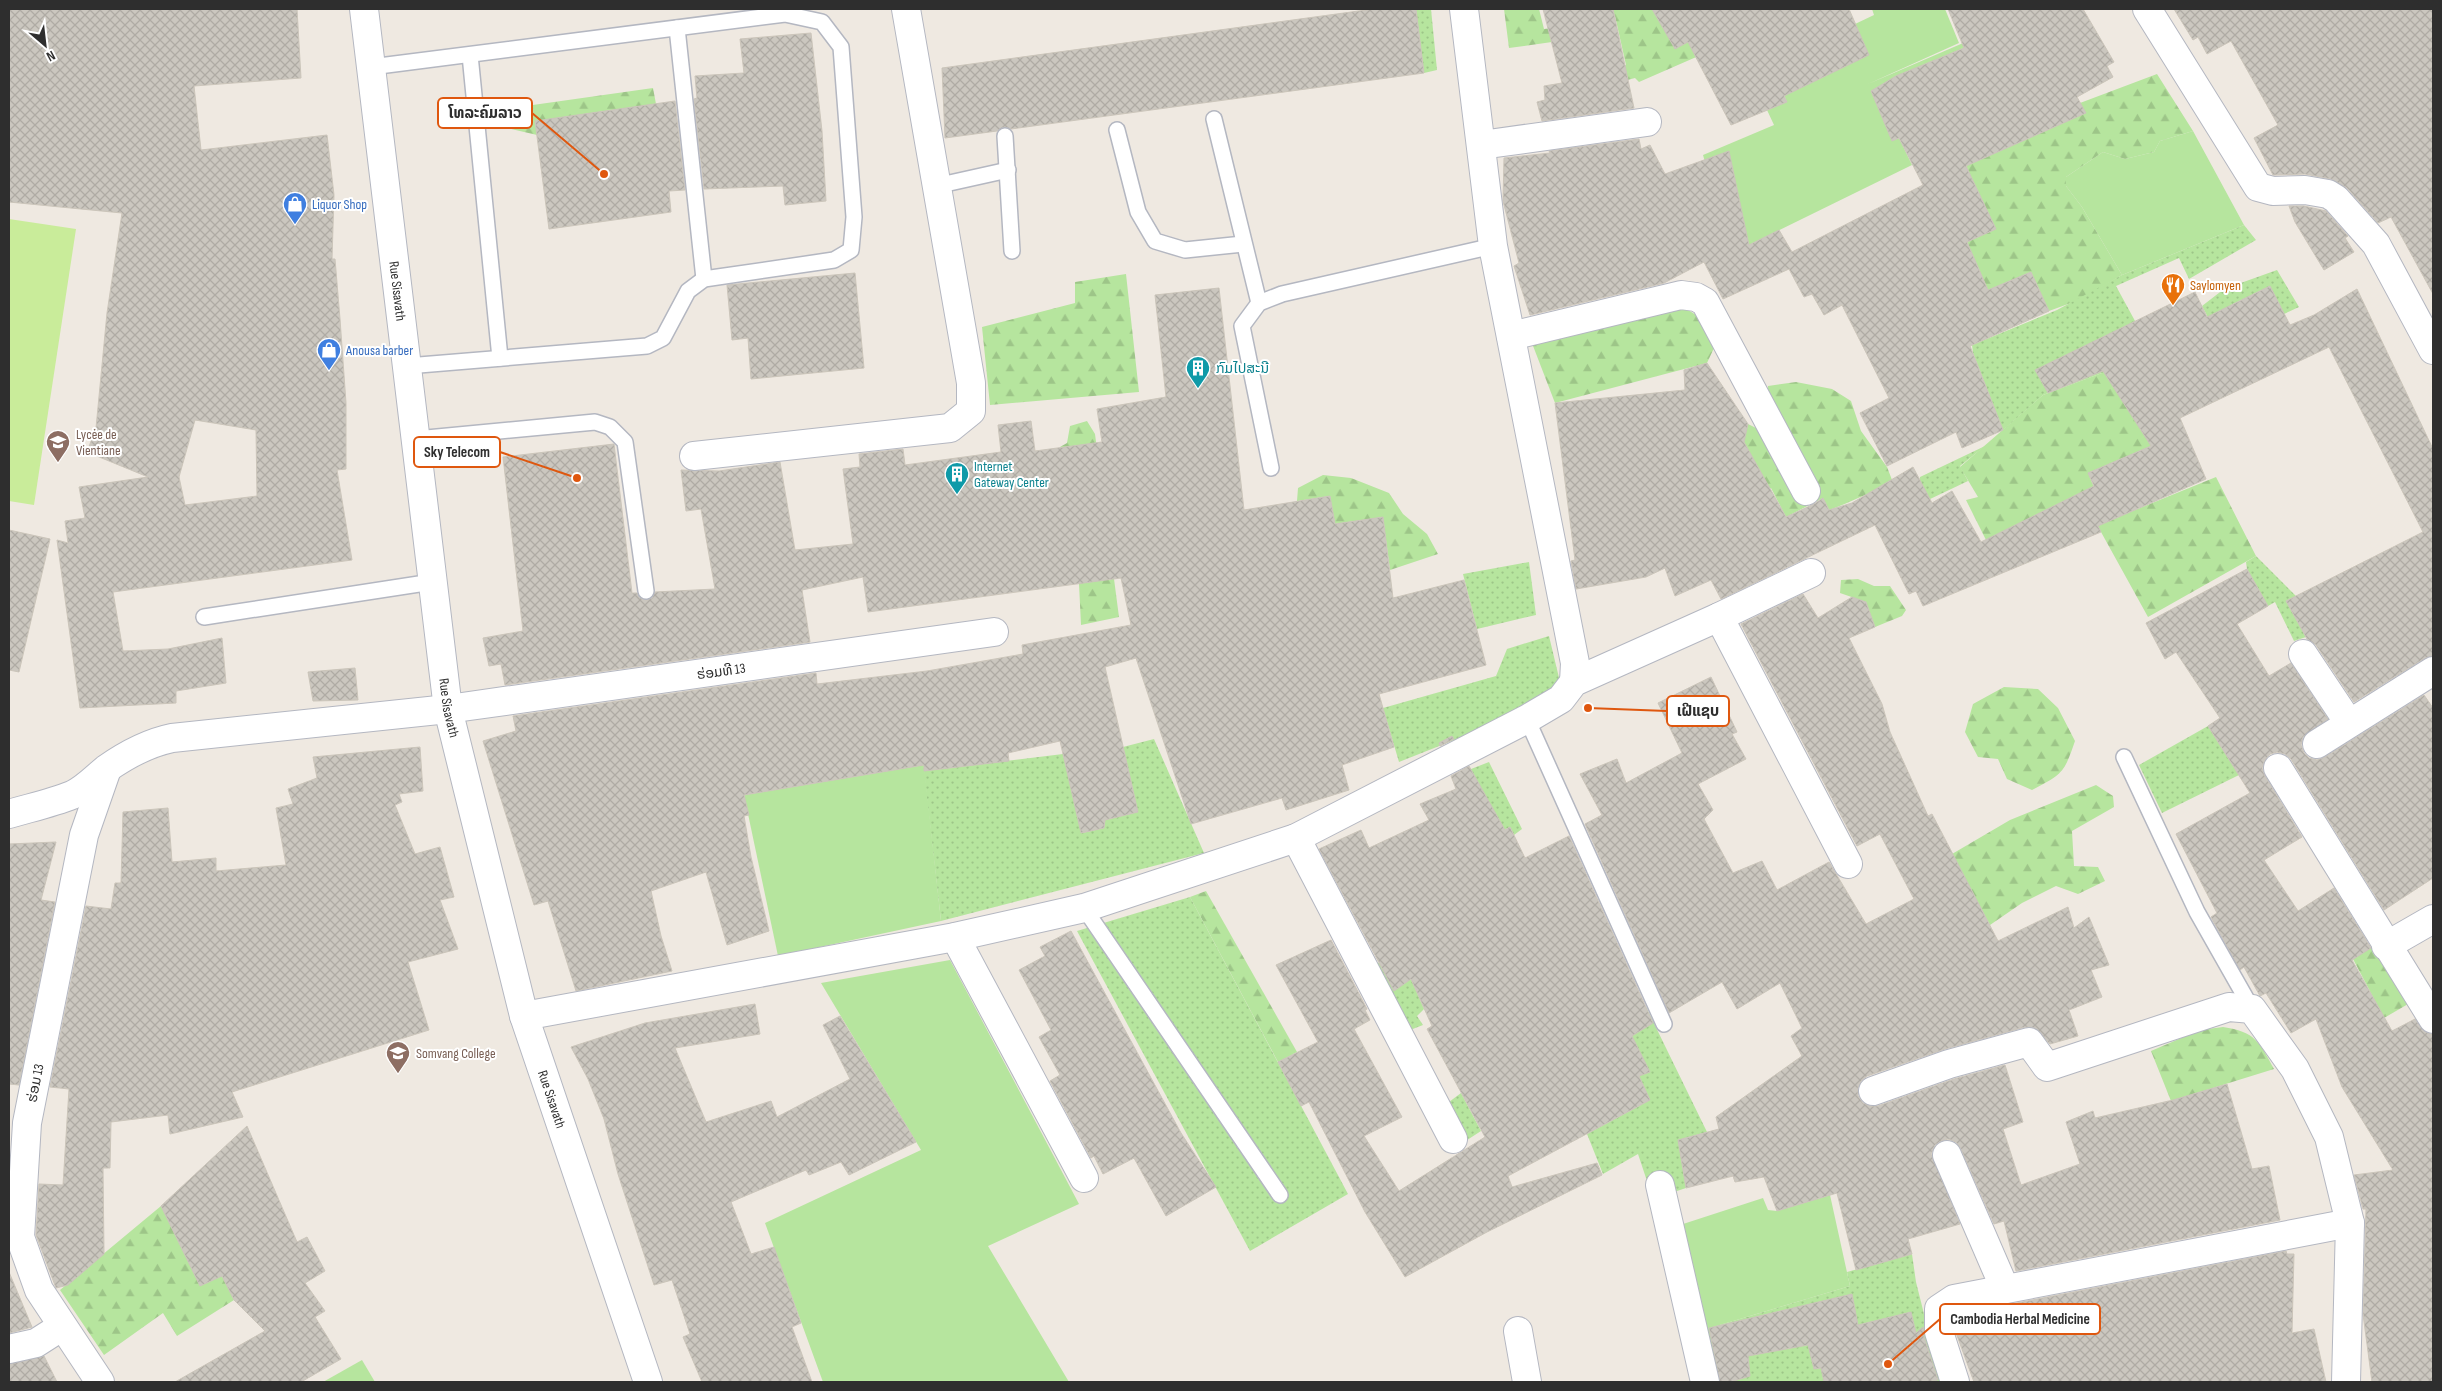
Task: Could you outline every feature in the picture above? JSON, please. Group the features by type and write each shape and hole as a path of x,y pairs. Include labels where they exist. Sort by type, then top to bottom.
{"street":[{"name":"Rue Sisavath","path":"364,9 448,709 524,1016 648,1382"},
{"path":"694,456 950,428 971,411 971,383 906,9"},
{"path":"1464,9 1493,246 1575,663 1574,682"},
{"path":"2147,9 2258,187 2273,191 2305,190 2328,194 2336,199 2376,244 2433,350"},
{"path":"1481,145 1647,122"},
{"path":"1511,336 1681,296 1696,297 1705,302 1806,491"},
{"path":"524,1016 955,937 1084,908 1296,838 1527,719 1561,699 1574,682 1719,617 1811,573"},
{"path":"1719,617 1848,864"},
{"name":"ຮ່ອມທີ 13","path":"9,814 71,795 85,787 107,769 154,742 172,738 448,709 994,632"},
{"path":"2302,654 2349,724"},
{"path":"2317,744 2433,671"},
{"path":"2278,768 2386,946 2433,1019"},
{"name":"ຮ່ອມ 13","path":"100,1382 61,1327 39,1290 20,1237 27,1123 84,835 107,769"},
{"path":"1296,838 1452,1139"},
{"path":"2386,946 2433,919"},
{"path":"955,937 1084,1178"},
{"path":"1873,1092 1949,1064 2029,1042 2047,1067 2229,1007 2252,1009 2295,1069 2329,1137 2350,1223 2346,1382"},
{"path":"1947,1155 2006,1289"},
{"path":"1660,1185 1704,1382"},
{"path":"1955,1382 1939,1332 1939,1309 1954,1299 2350,1223"},
{"path":"9,1349 36,1343 61,1327"},
{"path":"1518,1331 1527,1382"}],"lane":[{"path":"371,67 785,14 822,22 841,47 854,217 851,250 834,260 704,279 688,291 663,338 646,346 407,366"},
{"path":"677,28 704,279"},
{"path":"470,55 500,358"},
{"path":"1214,119 1243,244 1259,303"},
{"path":"1117,130 1138,212 1155,241 1185,250 1243,244"},
{"path":"1006,136 1012,251"},
{"path":"936,186 1008,170"},
{"path":"1271,468 1242,326 1259,303 1282,294 1493,246"},
{"path":"416,439 594,422 610,427 625,442 646,591"},
{"path":"204,617 432,582"},
{"path":"1527,719 1664,1024"},
{"path":"2124,757 2197,912 2252,1009"},
{"path":"1084,908 1280,1195"}],"green space":[{"path":"1416,9 1431,9 1437,70 1424,73"},
{"path":"1504,9 1539,9 1544,29 1553,28 1552,42 1509,48"},
{"path":"1604,9 1652,9 1675,48 1702,34 1710,51 1639,82 1635,78 1616,83 1613,68 1626,65 1615,16 1607,17"},
{"path":"1872,9 1945,9 1959,43 1868,84 1991,31 1992,36 1897,76 1871,91 1892,141 1899,138 1912,165 1716,261 1709,176 1703,155 1774,125 1767,110 1787,102 1780,85 1855,24 1874,15"},
{"path":"2157,74 2193,131 2160,141 2154,152 2125,159 2103,152 2066,177 2066,186 2082,207 2122,275 2079,300 2049,311 2031,272 1988,290 1967,242 1996,229 1966,166 2085,113 2080,103"},
{"path":"653,88 656,104 535,122 537,135 498,126 504,109"},
{"path":"2193,131 2244,225 2122,275 2082,207 2066,186 2066,177 2103,152 2125,159 2154,152 2160,141"},
{"path":"9,219 76,229 34,505 9,501"},
{"path":"2244,225 2256,240 2189,279 2179,258 2116,286 2153,354 2043,395 2003,430 1973,353 1972,345 2057,310 2122,275"},
{"path":"2277,270 2299,307 2284,314 2270,286 2231,305 2245,334 2213,327 2202,306 2224,289"},
{"path":"1126,274 1139,392 990,405 982,327 1075,303 1075,282"},
{"path":"1675,302 1701,318 1714,348 1707,363 1555,403 1530,338"},
{"path":"2153,354 2151,446 2088,473 2108,521 2216,477 2256,556 2148,617 2101,532 1986,540 1966,500 1978,497 1960,467 2043,395"},
{"path":"1796,382 1832,389 1851,401 1861,431 1887,467 1894,485 1829,510 1823,498 1786,517 1771,488 1724,508 1748,424 1786,443 1768,404 1768,386"},
{"path":"1087,421 1095,434 1119,617 1081,625 1079,584 1060,447 1067,443 1070,426"},
{"path":"1985,446 1960,466 1968,481 1928,500 1919,487 1920,477"},
{"path":"1323,475 1351,478 1389,493 1403,514 1427,534 1438,554 1390,570 1383,517 1335,524 1330,496 1297,501 1298,488"},
{"path":"2256,556 2296,596 2286,601 2306,637 2294,641 2275,602 2268,606 2247,569 2246,562"},
{"path":"1529,562 1536,615 1477,629 1463,574"},
{"path":"1858,579 1874,586 1890,586 1906,610 1902,616 1875,627 1866,602 1840,593 1841,580"},
{"path":"1549,636 1560,682 1532,709 1399,762 1383,708 1496,676 1507,649"},
{"path":"2004,687 2038,689 2058,708 2075,741 2061,772 2032,790 2007,779 1998,759 1978,757 1965,732 1973,704"},
{"path":"2208,726 2239,775 2162,813 2139,765"},
{"path":"1154,739 1204,853 941,921 924,771 1063,754 1082,833 1104,828 1105,820 1138,812 1123,747"},
{"path":"1489,762 1522,829 1514,835 1510,827 1445,860 1471,769"},
{"path":"924,765 941,921 778,956 744,795"},
{"path":"2096,785 2113,796 2114,807 2072,831 2074,866 2098,867 2105,881 2078,894 2056,886 2022,903 1990,925 1952,854 2010,820"},
{"path":"1206,891 1297,1052 1278,1062 1190,897"},
{"path":"1190,897 1348,1194 1250,1251 1077,931"},
{"path":"2378,943 2415,1000 2384,1018 2353,959"},
{"path":"1389,958 1402,985 1411,979 1424,1009 1417,1016 1423,1025 1405,1032 1372,966"},
{"path":"950,960 1079,1204 988,1246 1069,1382 823,1382 765,1223 921,1150 821,983"},
{"path":"1646,1007 1707,1132 1678,1140 1686,1188 1653,1199 1638,1154 1603,1174 1587,1134 1650,1100 1639,1076 1649,1071 1637,1047 1580,1074 1630,1016"},
{"path":"2223,1027 2242,1032 2255,1039 2274,1069 2171,1101 2151,1051 2200,1030"},
{"path":"1461,1093 1481,1131 1461,1144 1449,1102"},
{"path":"1830,1195 1850,1286 1703,1330 1680,1225 1763,1198 1768,1210 1777,1211"},
{"path":"161,1206 200,1286 222,1276 234,1300 177,1336 163,1313 104,1355 60,1290"},
{"path":"1912,1254 1916,1282 1941,1382 1711,1382 1703,1330 1850,1286 1847,1272"},
{"path":"362,1360 375,1382 323,1382"}],"building":[{"path":"9,9 297,9 301,78 194,86 201,150 327,135 334,195 332,259 335,259 346,403 346,469 337,470 352,560 113,592 123,651 168,649 222,638 226,683 176,691 176,703 80,708 57,540 68,543 65,521 85,518 79,487 148,477 87,452 96,428 107,313 122,213 9,202","holes":["195,420 256,430 257,496 185,505 179,477"]},
{"path":"1373,9 1416,9 1424,73 1011,129 1004,127 997,131 945,138 942,68"},
{"path":"1543,9 1613,9 1634,108 1542,121 1537,102 1545,100 1544,86 1562,83"},
{"path":"1652,9 1849,9 1869,55 1784,96 1787,102 1731,125 1688,42 1675,49"},
{"path":"1948,9 2083,9 2114,62 2107,66 2113,77 2077,97 2086,113 1966,166 1996,229 1967,242 1988,290 2031,272 2049,311 1970,346 2003,430 1962,448 1956,432 1887,466 1860,413 1889,398 1842,305 1824,315 1812,294 1804,297 1789,269 1723,299 1704,262 1664,283 1530,315 1514,266 1519,263 1503,201 1504,158 1639,139 1641,149 1650,145 1665,174 1729,151 1749,245 1779,230 1792,252 1923,185 1899,138 1892,141 1871,91 1896,76 1964,48"},
{"path":"2174,9 2433,9 2433,294 2391,217 2378,223 2347,188 2331,179 2305,174 2273,175 2254,138 2278,125 2231,41 2207,54 2198,37 2193,40"},
{"path":"811,33 822,131 826,201 785,205 783,186 704,189 694,99 697,98 695,76 744,73 740,39"},
{"path":"675,101 685,190 669,191 671,212 549,229 535,121"},
{"path":"2289,206 2304,206 2326,211 2348,236 2345,238 2354,252 2324,270 2295,222"},
{"path":"855,273 864,368 751,379 748,338 732,340 727,285"},
{"path":"2270,286 2290,325 2314,315 2357,289 2433,449 2433,656 2425,658 2354,702 2316,645 2307,639 2286,601 2423,532 2329,347 2180,418 2206,479 2098,526 2101,532 1923,606 1916,591 1909,594 1875,525 1721,599 1711,580 1675,596 1665,568 1646,577 1576,589 1571,561 1575,560 1555,403 1685,390 1684,370 1707,363 1748,424 1744,442 1786,517 1823,498 1829,510 1852,503 1913,467 1932,503 1952,491 1981,542 2094,486 2088,473 2151,446 2103,371 2048,393 2035,370 2195,292 2207,317"},
{"path":"1219,288 1244,510 1330,496 1335,524 1383,517 1393,598 1464,580 1486,665 1379,694 1394,747 1342,765 1349,790 1286,810 1282,798 1191,824 1136,658 1105,667 1138,812 1105,820 1104,828 1081,833 1060,741 1008,753 1009,761 924,771 924,765 744,795 749,815 744,816 751,857 769,931 727,945 706,872 651,891 661,936 672,971 576,991 548,901 534,905 483,741 516,731 513,716 816,673 817,684 927,671 1023,654 1022,645 1131,625 1121,578 868,612 863,577 802,590 810,642 505,685 501,664 489,666 483,638 523,631 503,457 614,444 632,593 637,593 642,599 647,600 652,598 655,592 715,589 701,509 686,511 681,470 719,471 780,462 795,550 853,544 843,469 860,467 859,454 903,449 905,465 1001,452 998,425 1031,421 1035,451 1102,442 1097,409 1166,397 1155,295"},
{"path":"9,530 50,539 19,672 9,670"},
{"path":"2247,569 2268,606 2237,624 2269,676 2291,663 2328,719 2303,737 2301,745 2304,753 2309,758 2317,760 2325,757 2424,695 2433,708 2433,878 2384,910 2291,759 2285,754 2277,752 2270,754 2262,768 2302,837 2264,860 2298,911 2334,888 2371,948 2352,960 2392,1031 2415,1019 2425,1032 2433,1035 2433,1382 2372,1382 2363,1314 2366,1209 2363,1209 2354,1175 2393,1170 2342,1087 2316,1019 2291,1033 2266,993 2260,996 2244,967 2240,970 2211,917 2217,913 2176,834 2250,793 2208,726 2220,718 2176,652 2165,659 2146,623"},
{"path":"1803,594 1818,618 1852,597 1866,602 1875,627 1849,638 1882,704 1890,732 1928,816 1932,814 1998,941 2068,907 2074,928 2089,917 2109,965 2091,970 2102,997 2069,1010 2078,1036 2050,1044 2035,1028 2025,1027 1945,1049 1867,1076 1861,1081 1858,1088 1858,1096 1863,1103 1870,1106 1878,1106 1954,1079 2005,1065 2023,1122 2003,1129 2021,1185 2080,1164 2066,1122 2093,1111 2095,1118 2173,1100 2227,1084 2252,1169 2269,1166 2280,1220 2016,1271 2004,1221 1994,1224 1961,1149 1956,1142 1948,1139 1935,1145 1931,1154 1960,1224 1908,1239 1912,1254 1856,1270 1837,1193 1777,1211 1764,1177 1735,1182 1733,1176 1686,1188 1678,1140 1719,1129 1716,1117 1802,1056 1791,1036 1802,1028 1780,983 1737,1009 1722,982 1669,1013 1585,824 1602,815 1580,774 1617,759 1626,783 1682,753 1658,703 1711,677 1737,732 1732,734 1746,759 1698,784 1713,810 1704,819 1733,873 1762,861 1777,890 1829,862 1866,924 1914,899 1880,834 1857,846 1741,624"},
{"path":"355,668 358,700 313,701 308,672"},
{"path":"1452,736 1454,739 1440,746 1439,743"},
{"path":"420,747 423,791 399,794 402,802 395,805 415,854 440,847 454,897 440,900 458,949 408,962 429,1030 232,1092 243,1117 170,1134 168,1115 111,1122 110,1168 103,1168 104,1254 68,1285 56,1288 36,1235 39,1184 63,1185 69,1089 50,1087 86,906 111,909 115,883 121,883 123,812 168,808 172,862 216,858 216,871 286,865 276,808 293,804 288,789 317,778 313,757"},
{"path":"1469,766 1505,830 1510,827 1525,858 1569,836 1653,1023 1632,1036 1650,1072 1639,1076 1650,1100 1508,1176 1512,1187 1597,1163 1602,1175 1487,1232 1405,1277 1365,1212 1309,1102 1301,1106 1278,1062 1318,1042 1276,965 1331,940 1367,1009 1365,1010 1370,1020 1354,1029 1402,1117 1364,1136 1399,1191 1485,1137 1427,1029 1432,1026 1411,979 1394,991 1319,849 1361,830 1369,848 1429,820 1420,804 1456,789 1451,776"},
{"path":"56,842 41,900 55,902 19,1085 9,1084 9,844"},
{"path":"1071,931 1181,1133 1216,1187 1166,1216 1134,1158 1103,1174 1094,1156 1091,1158 1050,1081 1060,1075 1039,1037 1051,1030 1019,970 1045,956 1040,947"},
{"path":"755,1004 760,1034 675,1048 706,1122 771,1101 777,1117 850,1079 823,1025 840,1016 916,1142 849,1175 841,1162 809,1175 806,1170 731,1202 751,1254 774,1247 801,1323 792,1327 812,1382 702,1382 683,1337 690,1334 672,1280 654,1285 618,1174 604,1119 588,1079 571,1047 645,1023"},
{"path":"247,1126 297,1242 307,1237 325,1271 305,1283 325,1311 315,1317 341,1359 301,1382 175,1382 265,1331 234,1300 222,1276 200,1286 161,1206"},
{"path":"2286,1251 2287,1254 2294,1254 2292,1333 2314,1329 2326,1382 1974,1382 1955,1330 1955,1317 1960,1314"},
{"path":"9,1272 32,1327 9,1333"},
{"path":"1852,1294 1858,1325 1911,1312 1916,1333 1923,1327 1924,1337 1938,1380 1927,1382 1824,1382 1821,1368 1814,1369 1808,1345 1748,1356 1750,1376 1731,1382 1720,1382 1709,1328"},
{"path":"44,1356 57,1382 9,1382 9,1364"}],"place":[{"name":"ໂທລະຄົມລາວ","path":"604,174"},
{"name":"Liquor Shop","path":"295,225"},
{"name":"Saylomyen","path":"2173,306"},
{"name":"Anousa barber","path":"329,371"},
{"name":"ກົມໄປສະນີ","path":"1198,389"},
{"name":"Lycėe de Vientiane","path":"58,463"},
{"name":"Sky Telecom","path":"577,478"},
{"name":"Internet Gateway Center","path":"957,495"},
{"name":"ເຝີແຊບ","path":"1588,708"},
{"name":"Somvang College","path":"398,1074"},
{"name":"Cambodia Herbal Medicine","path":"1888,1364"}]}
